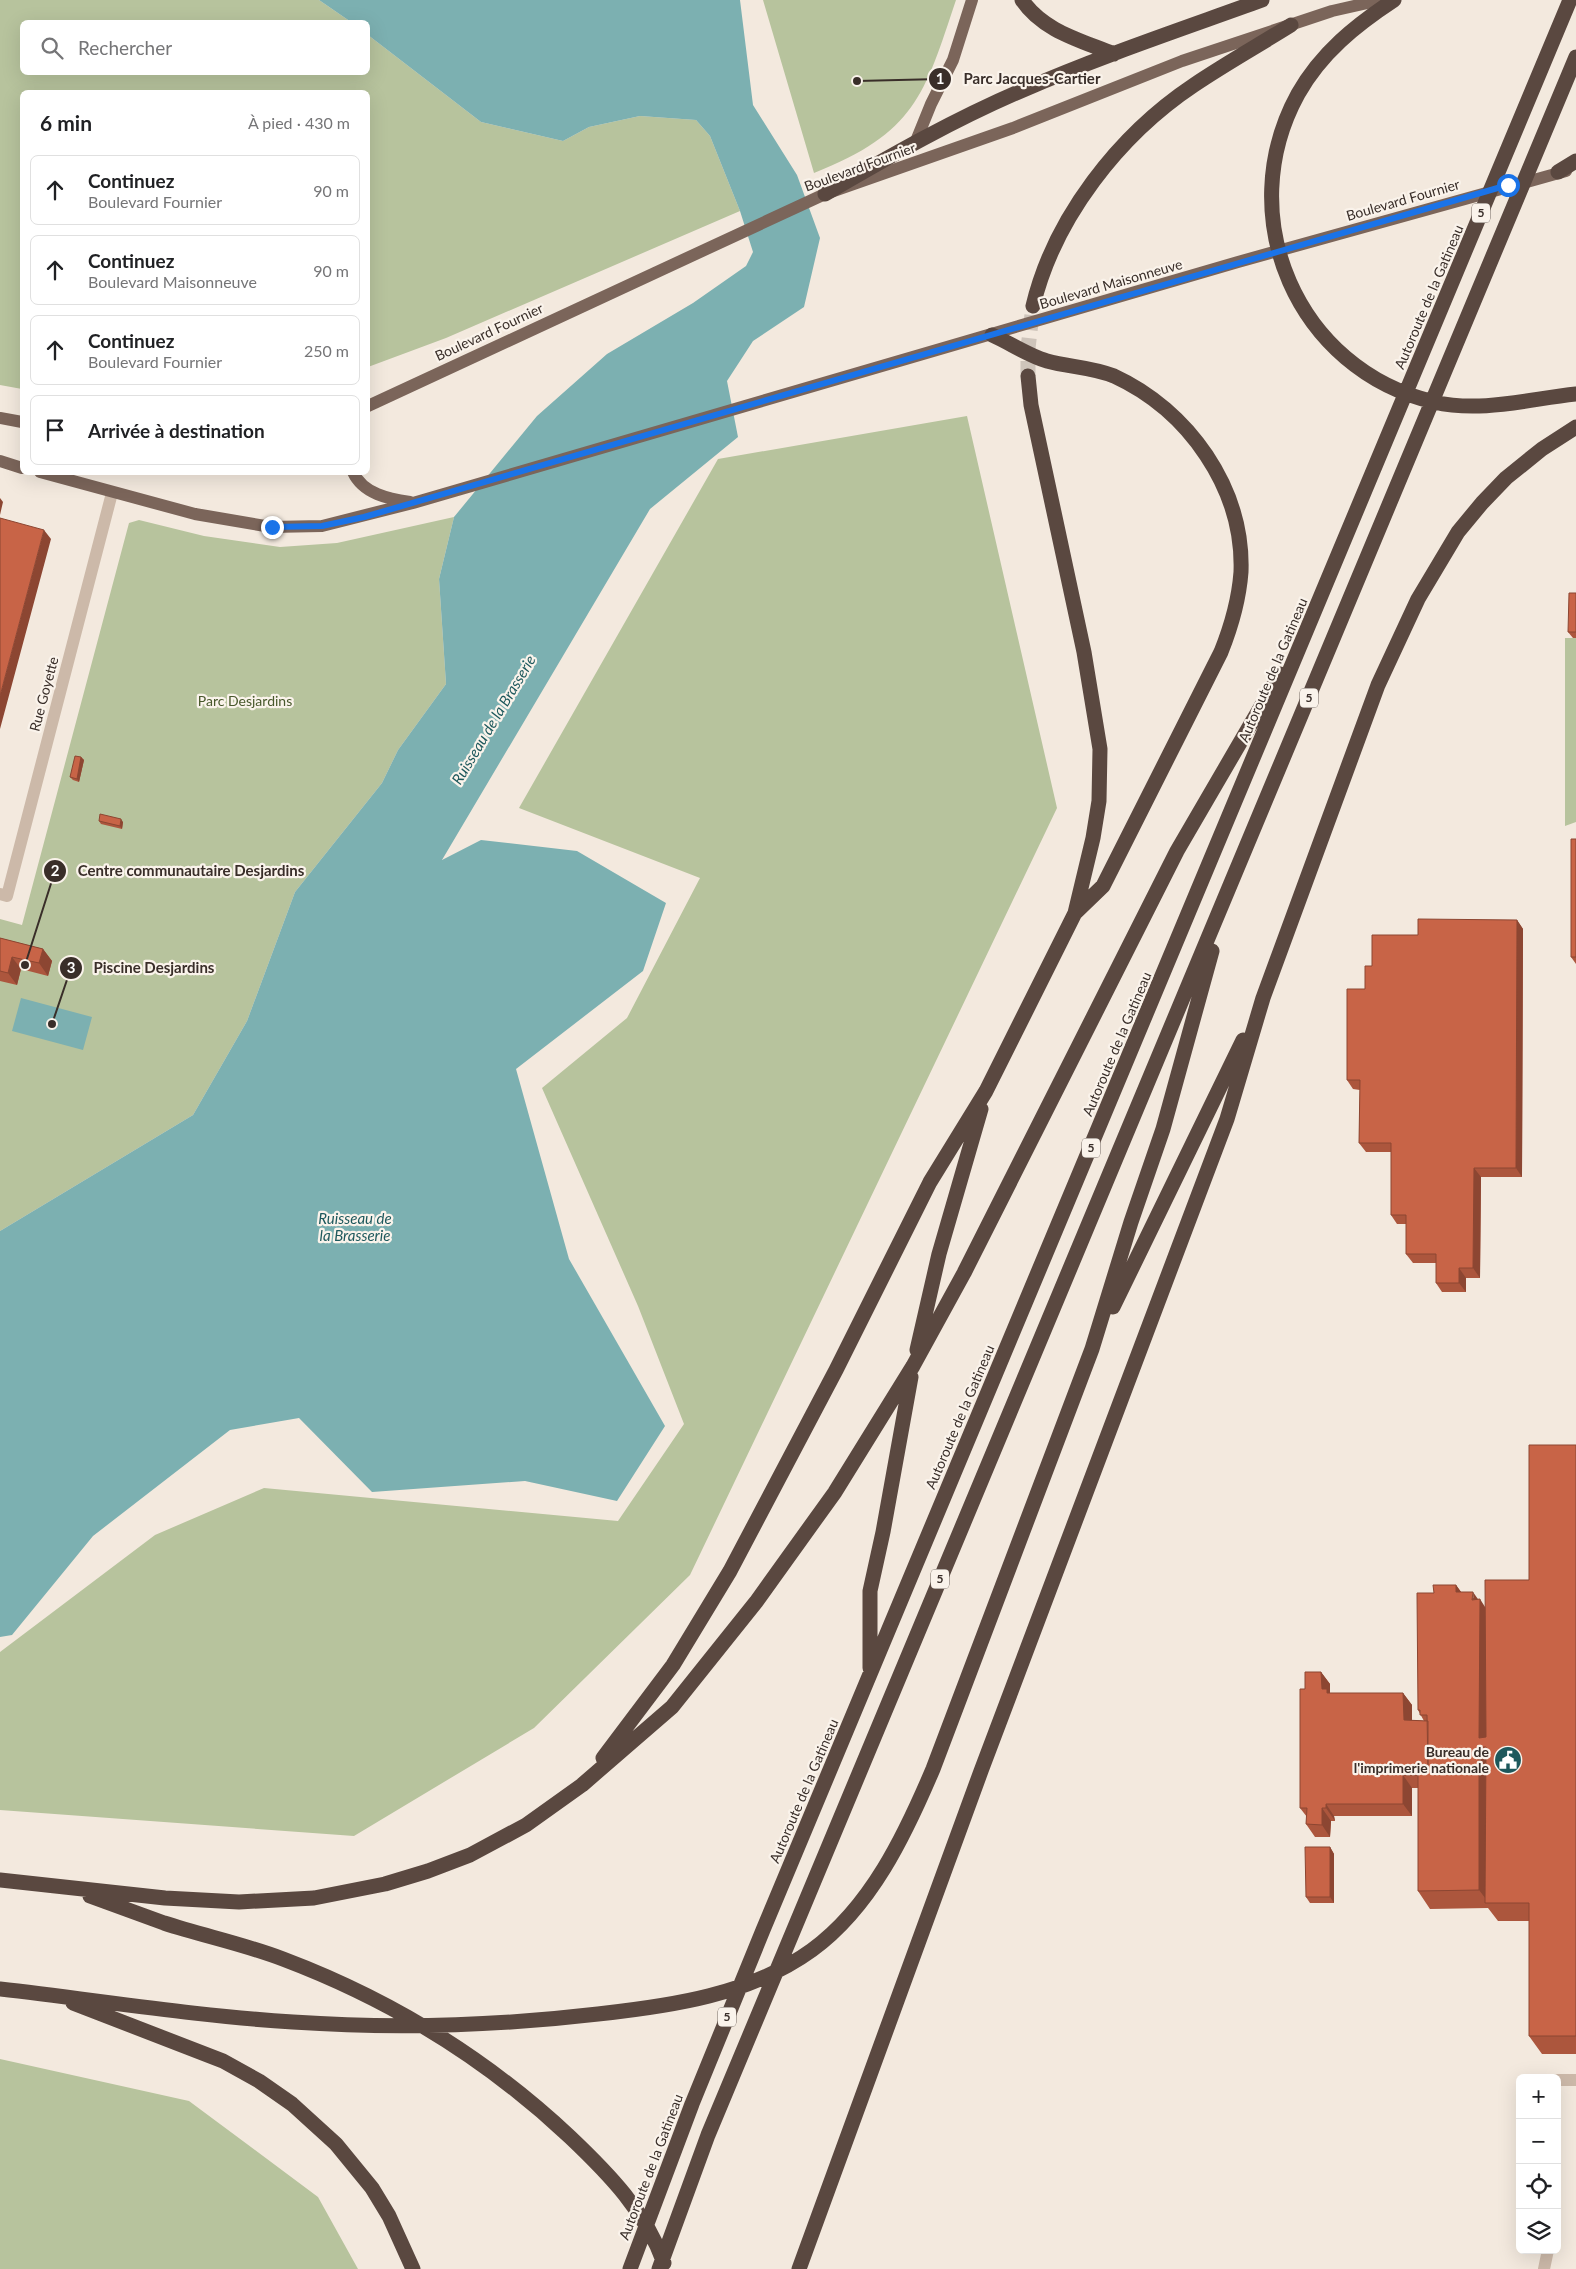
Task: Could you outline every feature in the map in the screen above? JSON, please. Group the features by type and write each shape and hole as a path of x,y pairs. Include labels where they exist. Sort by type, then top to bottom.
{"highway":[{"path":"1022,0 1033,15 1048,25 1114,54"},
{"path":"825,194 916,141 1024,89 1262,0"},
{"path":"1394,0 1343,38 1308,78 1285,123 1273,171 1272,203 1274,232 1288,279 1314,324 1325,338 1354,364 1397,390 1422,398 1459,405 1493,406 1576,394"},
{"name":"Autoroute de la Gatineau","path":"630,2269 692,2104 870,1674 1570,0"},
{"path":"1033,306 1045,265 1058,238 1084,195 1104,168 1140,130 1167,106 1238,50 1292,25"},
{"name":"5","path":"659,2269 708,2135 1576,57"},
{"path":"1558,172 1576,161"},
{"path":"992,335 1047,361 1082,367 1111,375 1152,398 1173,415 1193,437 1214,467 1227,496 1239,542 1241,556 1239,589 1232,623 1221,652 1102,886 1075,913"},
{"path":"582,1785 653,1694 714,1601 791,1457 930,1182 986,1091 1075,913 1093,838 1099,801 1100,749 1084,652 1032,412 1028,376"},
{"path":"799,2269 984,1762 1227,1119 1263,998 1378,685 1425,586 1458,532 1494,490 1537,453 1576,428"},
{"path":"0,1880 165,1898 239,1902 314,1898 363,1890 428,1871 482,1849 526,1825 582,1785 672,1707 756,1602 835,1492 913,1366 984,1234 1177,851 1311,621"},
{"path":"0,1989 242,2017 314,2023 417,2026 532,2021 641,2009 725,1992 765,1978 814,1949 844,1922 873,1884 910,1821 933,1769 1092,1349 1131,1222 1163,1129 1228,892"},
{"path":"1092,1349 1263,998"},
{"path":"870,1674 870,1591 912,1377 937,1262 986,1091"},
{"path":"68,1888 166,1923 234,1942 284,1959 375,2000 433,2032 532,2104 579,2146 609,2177 643,2218 653,2236 666,2269"},
{"path":"53,1995 223,2061 259,2081 292,2104 336,2144 372,2188 389,2216 413,2269"}],"main road":[{"path":"916,141 931,104 953,60 972,0"},
{"path":"1292,25 1332,11 1381,0"},
{"name":"Boulevard Fournier","path":"370,405 825,194 1013,128 1154,72 1238,50"},
{"name":"Boulevard Fournier","path":"1238,262 1558,172 1576,170"},
{"name":"Boulevard Maisonneuve","path":"992,335 1238,262"},
{"path":"50,475 195,514 272,527 322,526 413,503 992,335"},
{"path":"0,418 20,422"},
{"path":"0,461 20,467"},
{"path":"354,475 357,480 371,491 387,498 413,503"}],"street":[{"name":"Rue Goyette","path":"0,894 7,896 112,493"},
{"path":"1561,2080 1576,2080"},
{"path":"1544,2269 1547,2254"}],"green space":[{"path":"0,0 319,0 348,20 20,20 20,75 370,75 370,37 481,122 563,141 589,127 640,116 696,120 710,136 740,211 446,338 370,366 370,90 20,90 20,389 0,385"},
{"path":"763,0 956,0 935,62 911,108 895,126 874,143 848,158 814,173"},
{"path":"967,416 1057,808 690,1575 534,1728 354,1836 0,1810 0,1652 155,1535 264,1488 618,1521 684,1424 638,1306 542,1088 627,1018 700,878 519,808 718,459"},
{"name":"Parc Desjardins","path":"454,517 439,579 446,684 398,750 382,783 295,892 247,1021 193,1115 0,1231 0,919 22,925 129,523 139,520 204,536 280,547 337,543"},
{"path":"1565,638 1576,638 1576,822 1565,826"},
{"path":"0,2059 189,2101 318,2197 358,2269 0,2269"}],"water":[{"name":"Ruisseau de la Brasserie","path":"319,0 740,0 753,105 797,175 820,238 804,307 753,341 727,381 738,437 650,509 442,860 481,840 577,851 666,903 643,971 516,1069 569,1259 665,1426 617,1501 525,1481 372,1492 299,1418 230,1430 93,1536 12,1635 0,1637 0,1231 193,1115 247,1021 295,892 382,783 398,750 446,684 439,579 454,517 537,416 607,354 693,303 746,266 753,252 740,211 710,136 696,120 640,116 589,127 563,141 481,122 370,37 370,20 348,20"},
{"path":"21,998 92,1017 83,1050 12,1031"}],"building":[{"path":"0,518 44,530 0,696"},
{"path":"1569,593 1576,593 1576,632 1568,632"},
{"path":"75,756 81,757 77,779 70,777"},
{"path":"100,814 121,819 120,826 99,821"},
{"path":"1571,839 1576,839 1576,957 1571,957"},
{"path":"1418,919 1517,920 1516,1168 1474,1168 1473,1268 1459,1268 1459,1283 1436,1283 1436,1254 1406,1254 1406,1215 1391,1215 1391,1143 1359,1143 1360,1080 1347,1080 1347,989 1365,989 1365,966 1372,966 1372,935 1418,935"},
{"path":"0,938 43,949 39,963 12,957 8,973 0,971"},
{"name":"Bureau de l'imprimerie nationale","path":"1529,1445 1576,1445 1576,2036 1529,2036 1529,1903 1485,1903 1486,1747 1479,1747 1479,1890 1418,1891 1418,1774 1420,1774 1419,1770 1428,1770 1427,1715 1420,1715 1420,1710 1418,1710 1417,1593 1434,1593 1433,1585 1456,1585 1456,1592 1473,1592 1472,1600 1480,1599 1479,1738 1486,1737 1485,1580 1529,1580"},
{"path":"1305,1672 1321,1672 1322,1689 1327,1689 1327,1693 1403,1693 1404,1720 1428,1721 1428,1770 1419,1770 1420,1774 1418,1775 1403,1775 1403,1804 1326,1804 1326,1808 1322,1808 1322,1825 1306,1824 1307,1808 1300,1808 1300,1689 1305,1689"},
{"path":"1305,1847 1330,1847 1330,1897 1306,1897"}],"tunnel":[{"path":"1028,376 1028,348 1033,306"}],"place":[{"name":"Parc Jacques-Cartier","path":"857,81"},
{"name":"Centre communautaire Desjardins","path":"25,965"},
{"name":"Piscine Desjardins","path":"52,1024"},
{"name":"Bureau de l'imprimerie nationale","path":"1508,1760"}],"route":[{"path":"272,527 322,526 364,517 1508,185"}]}
